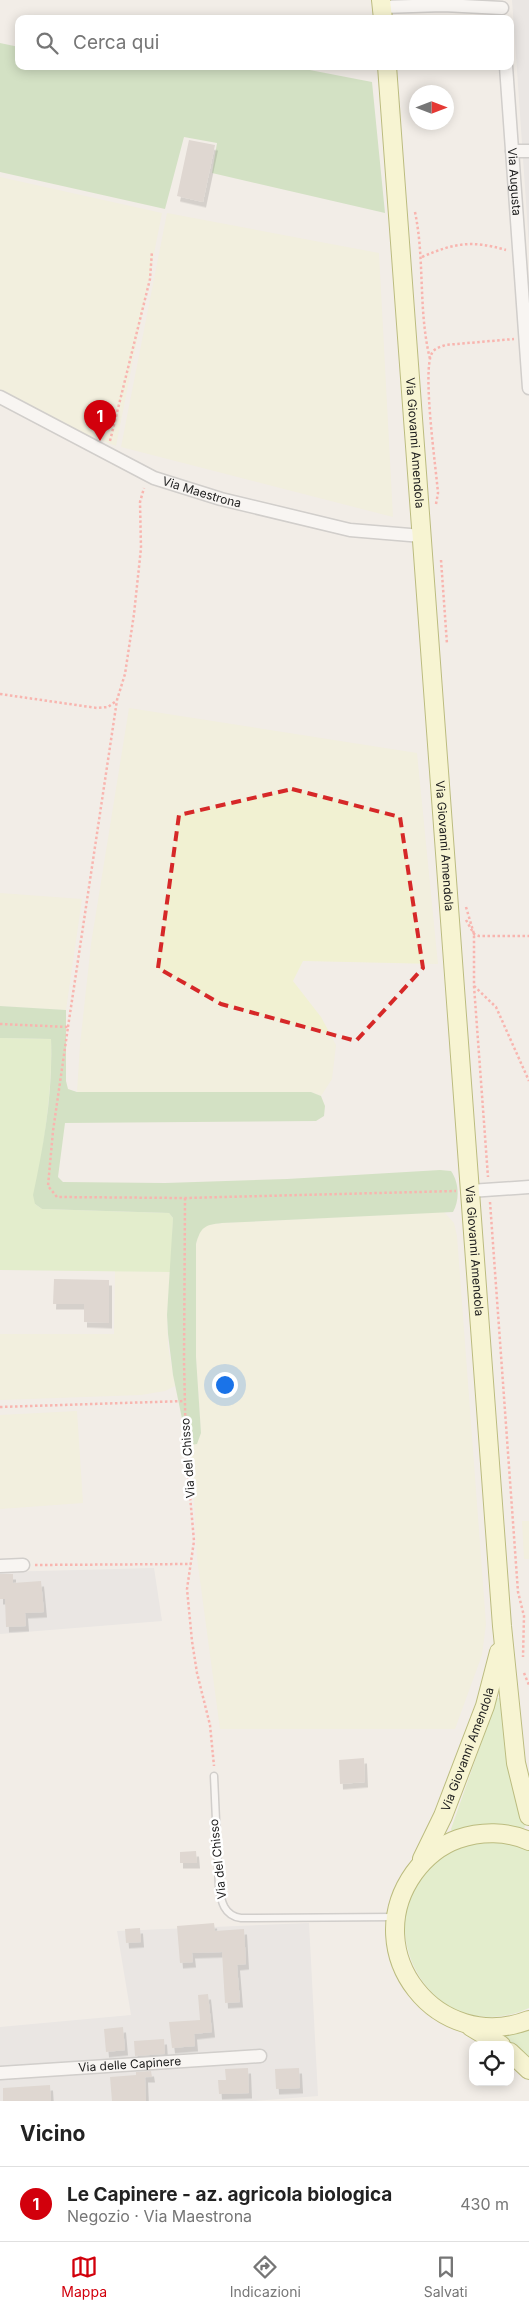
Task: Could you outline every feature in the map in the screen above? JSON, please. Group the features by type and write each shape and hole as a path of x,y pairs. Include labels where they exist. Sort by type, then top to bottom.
{"main road":[{"name":"Via Giovanni Amendola","path":"387,70 421,528 457,906 470,1191 502,1626 516,1763 529,1816"},
{"name":"Via Giovanni Amendola","path":"494,2041 434,2008 410,1983 397,1951 396,1916 407,1882 418,1867 443,1816 485,1706 497,1666 502,1626"},
{"name":"Via Giovanni Amendola","path":"418,1867 440,1848 467,1836 496,1833 529,1841"},
{"name":"Via Giovanni Amendola","path":"464,2023 496,2027 529,2020"},
{"path":"514,2056 529,2070"}],"street":[{"path":"382,9 443,6 502,9"},
{"name":"Via Augusta","path":"506,70 512,151 524,253 529,388"},
{"path":"512,151 529,151"},
{"name":"Via Maestrona","path":"0,397 154,478 221,499 350,530 421,528"},
{"path":"470,1191 529,1187"},
{"path":"0,1566 22,1565"},
{"name":"Via delle Capinere","path":"0,2073 260,2056"}],"lane":[{"name":"Via del Chisso","path":"214,1776 219,1887 222,1903 232,1916 241,1918 396,1916"}],"path":[{"path":"415,212 421,240 422,305 430,359 429,378 438,492 436,508 421,528"},
{"path":"402,261 421,257 462,243 490,245 524,253"},
{"path":"107,454 150,279 152,251"},
{"path":"430,359 437,348 445,345 527,338"},
{"path":"154,478 147,484 142,494 142,548 126,674 117,700 53,1131 48,1186 57,1197 185,1198 470,1191"},
{"path":"440,556 448,651"},
{"path":"0,694 97,708 108,707 117,700"},
{"path":"457,906 474,934 474,986 518,1592 524,1616 523,1663"},
{"path":"457,906 474,934 479,936 529,936"},
{"path":"474,986 496,1007 529,1081"},
{"path":"0,1024 68,1027"},
{"name":"Via del Chisso","path":"185,1198 186,1451 194,1541 187,1589 197,1673 210,1724 214,1776"},
{"path":"0,1406 185,1401"},
{"path":"22,1565 191,1564"},
{"path":"524,1671 529,1685"}],"highlighted area":[{"path":"292,789 400,817 423,968 356,1041 221,1004 158,968 179,815"}],"shaded area":[{"path":"512,0 529,0 529,246 514,15"},
{"path":"154,1568 162,1621 0,1634 0,1572"},
{"path":"309,1923 318,2096 253,2101 0,2101 0,2027 131,2015 117,1931"}],"green space":[{"path":"0,43 15,46 15,70 310,70 372,82 385,213 212,173 217,143 184,137 165,209 0,172"},
{"path":"0,177 162,213 116,446 0,400"},
{"path":"167,213 379,253 393,517 121,447"},
{"path":"129,708 417,753 438,964 303,961 293,981 321,1017 336,1045 332,1079 321,1096 311,1092 77,1092 91,944"},
{"path":"0,893 82,899 66,1010 0,1006"},
{"path":"0,1006 66,1010 66,1081 68,1089 77,1092 311,1092 321,1096 325,1106 324,1116 316,1121 65,1123 58,1177 63,1182 165,1183 287,1179 440,1170 451,1171 456,1180 457,1202 453,1212 222,1223 204,1228 196,1244 196,1357 201,1433 197,1444 191,1445 186,1438 173,1375 168,1334 167,1315 173,1218 169,1213 42,1209 35,1204 33,1195 44,1137 51,1079 51,1039 0,1038"},
{"path":"0,1038 51,1039 49,1101 35,1204 42,1209 169,1213 173,1218 171,1272 0,1270"},
{"path":"444,1212 454,1223 457,1236 486,1624 482,1655 455,1729 220,1729 197,1558 191,1445 197,1444 201,1433 196,1357 196,1244 200,1229 207,1225 222,1223"},
{"path":"115,1271 171,1272 167,1315 168,1346 175,1386 165,1391 141,1395 0,1400 0,1334 114,1334"},
{"path":"77,1411 83,1503 0,1509 0,1415"},
{"path":"522,1521 529,1521 529,1559 524,1559"},
{"path":"497,1698 500,1698 508,1757 526,1825 524,1828 498,1826 452,1832 451,1829"},
{"path":"485,1840 514,1843 529,1849 529,2008 491,2017 458,2010 431,1992 413,1965 405,1934 408,1901 425,1871 456,1848"},
{"path":"529,2028 529,2059 514,2046 514,2041 508,2041 503,2037 506,2034"}],"building":[{"path":"189,140 215,145 203,202 177,196"},
{"path":"54,1279 109,1280 109,1323 84,1322 84,1304 53,1304"},
{"path":"0,1574 13,1574 13,1583 41,1581 44,1612 25,1613 26,1626 6,1627 5,1599 0,1599"},
{"path":"364,1758 365,1782 340,1784 339,1760"},
{"path":"196,1851 197,1863 180,1863 180,1852"},
{"path":"214,1923 215,1931 244,1929 246,1964 237,1965 240,2002 225,2003 222,1952 192,1953 193,1962 180,1963 177,1926"},
{"path":"140,1928 141,1942 126,1943 125,1929"},
{"path":"208,1994 212,2032 194,2034 195,2046 172,2048 169,2022 200,2020 198,1995"},
{"path":"123,2027 125,2050 106,2052 104,2029"},
{"path":"164,2039 165,2054 135,2056 134,2041"},
{"path":"248,2068 249,2093 219,2094 218,2080 226,2080 225,2069"},
{"path":"299,2068 300,2088 276,2089 275,2069"},
{"path":"151,2071 152,2077 145,2077 146,2101 112,2101 110,2077 136,2075 136,2072"},
{"path":"50,2085 51,2101 3,2101 3,2088"}],"place":[{"name":"Le Capinere - az. agricola biologica","path":"100,441"}]}
